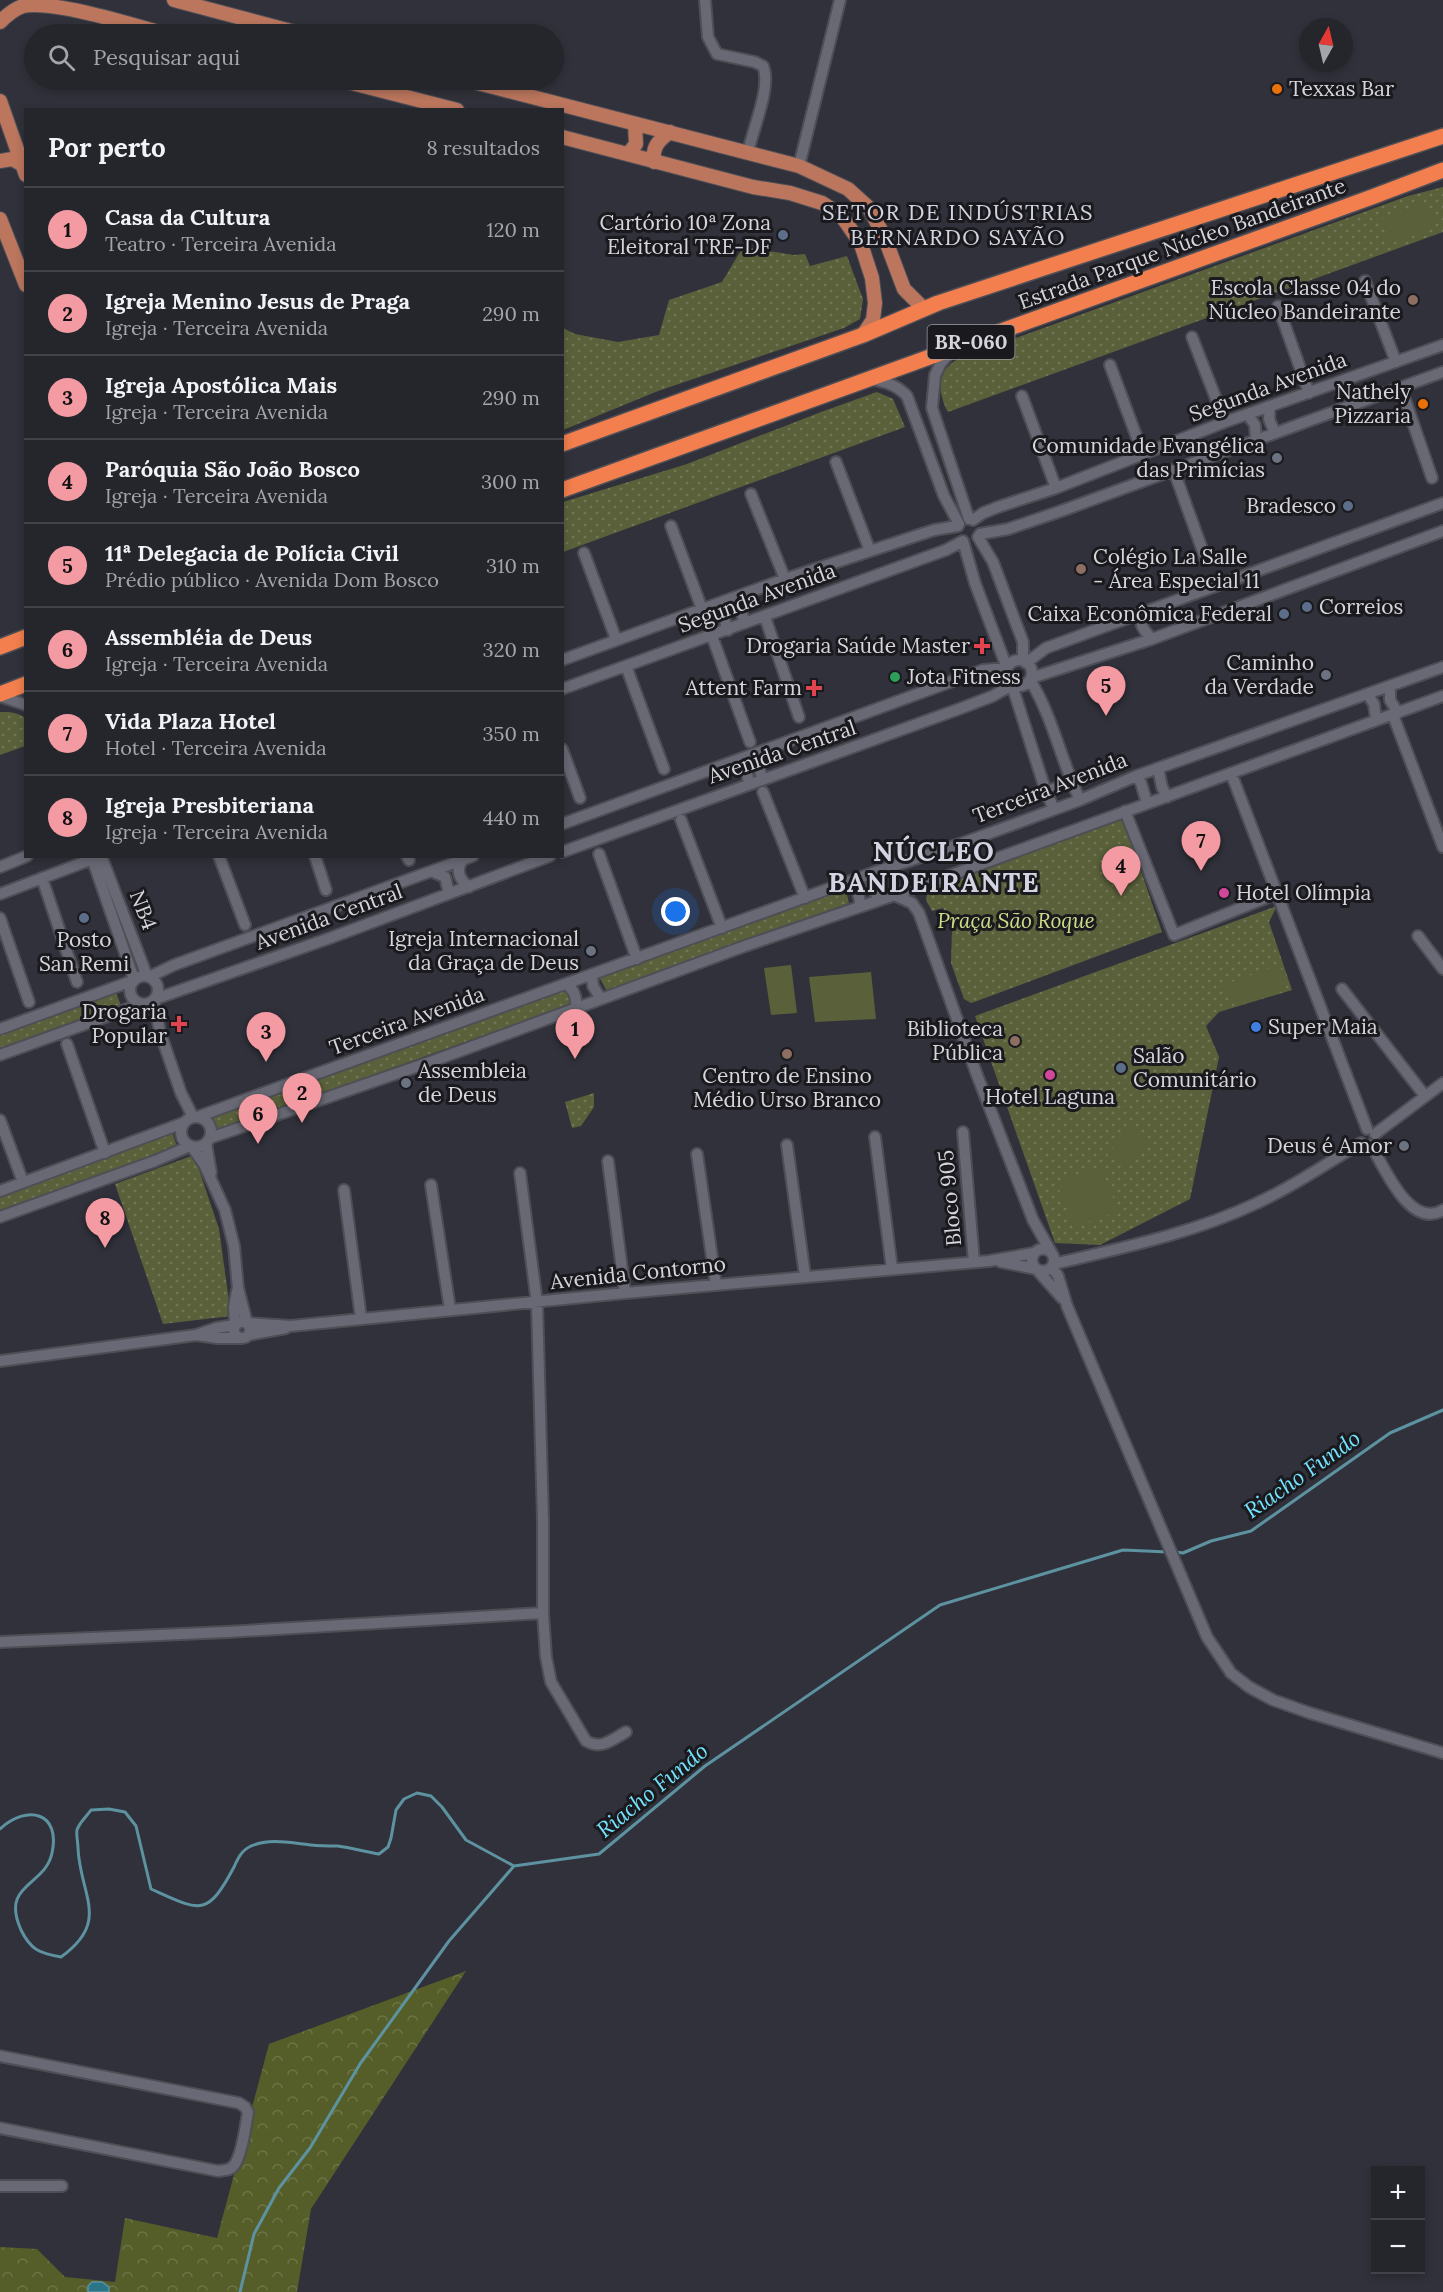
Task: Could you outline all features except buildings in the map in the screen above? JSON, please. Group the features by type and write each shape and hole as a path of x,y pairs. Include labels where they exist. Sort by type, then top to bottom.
{"highway":[{"path":"1424,142 1443,131"},
{"name":"Estrada Parque Núcleo Bandeirante","path":"564,443 863,335 938,303 1443,136"},
{"name":"Estrada Parque Núcleo Bandeirante","path":"564,489 1443,171"},
{"path":"0,647 24,638"},
{"path":"0,695 24,685"}],"main road":[{"path":"85,0 94,15"},
{"path":"174,0 257,24"},
{"path":"0,22 24,6 42,4 128,24"},
{"path":"379,90 449,108"},
{"path":"504,90 799,166 848,189 868,208 884,236 904,289 924,309"},
{"path":"0,101 23,169"},
{"path":"628,154 636,140 635,124"},
{"path":"0,138 8,126"},
{"path":"654,162 656,144 670,132"},
{"path":"564,138 753,187 790,193 822,203 841,216 861,244 873,278 875,303 873,320 863,335"},
{"path":"0,161 12,159 23,169"},
{"path":"0,219 24,280"},
{"path":"861,244 869,249 879,246 884,236"}],"street":[{"path":"705,0 708,37 717,54 755,62 763,66 765,71 765,87 748,153"},
{"path":"799,166 840,0"},
{"path":"1365,281 1396,362"},
{"path":"1278,306 1309,393"},
{"path":"1192,337 1225,422"},
{"name":"Segunda Avenida","path":"564,659 785,579 933,530 965,522 982,513 1056,488 1225,422 1443,345"},
{"path":"953,349 941,363 935,375 932,408 965,522 959,537 963,541 973,577 1007,668"},
{"path":"1110,365 1143,454"},
{"path":"963,541 971,542 979,536 1008,529 1174,471 1443,372"},
{"path":"870,379 891,383 906,396 949,508 965,522 979,526 979,536 993,562 1023,642 1025,662 1032,672 1030,679 1041,700 1071,782 1080,800"},
{"path":"1401,387 1432,478"},
{"path":"1022,396 1056,488"},
{"path":"1270,406 1269,418 1275,433"},
{"path":"1248,415 1255,424 1256,441"},
{"path":"923,441 940,435"},
{"path":"836,462 870,551"},
{"path":"1174,471 1206,560"},
{"path":"752,494 785,579"},
{"path":"1054,809 1046,792 1012,685 1005,674 1007,668 1015,661 1025,662 1046,648 1443,503"},
{"path":"671,526 702,609"},
{"path":"1012,685 1022,686 1030,679 1152,639 1443,531"},
{"name":"Segunda Avenida","path":"564,688 765,617 946,550 963,541"},
{"path":"584,553 616,639"},
{"path":"736,597 745,623"},
{"path":"719,603 728,630"},
{"path":"1144,612 1140,620 1141,624 1152,639"},
{"path":"765,617 799,717"},
{"path":"712,636 750,742"},
{"path":"626,666 664,769"},
{"name":"Terceira Avenida","path":"0,1191 189,1120 875,872 960,844 1080,800 1158,768 1443,667"},
{"name":"Avenida Central","path":"564,823 754,756 983,670 1007,668"},
{"name":"Avenida Central","path":"564,851 959,709 993,696 1012,685"},
{"path":"1390,686 1390,700 1443,847"},
{"path":"0,695 24,704"},
{"path":"1368,695 1374,704 1376,720"},
{"path":"0,1217 191,1146 199,1147 208,1141 1443,696"},
{"path":"564,754 580,798"},
{"path":"754,756 763,779"},
{"path":"739,761 747,773 749,784"},
{"path":"1158,768 1162,787 1167,797"},
{"path":"1231,773 1369,1138 1406,1203 1417,1212 1427,1214 1443,1210"},
{"path":"1136,776 1142,783 1147,803"},
{"path":"1046,792 1071,782"},
{"path":"764,792 805,898"},
{"path":"1125,811 1174,935 1278,893"},
{"path":"681,820 722,928"},
{"path":"599,854 637,959"},
{"path":"0,866 24,857"},
{"path":"0,894 94,858"},
{"name":"NB4","path":"94,858 148,977"},
{"name":"NB4","path":"94,858 133,980"},
{"path":"220,858 245,925"},
{"path":"316,858 326,890"},
{"name":"Avenida Central","path":"148,977 174,965 469,858"},
{"name":"Avenida Central","path":"0,1056 330,938 545,858"},
{"path":"462,861 459,866 460,876 462,882 469,887"},
{"path":"433,872 445,877 449,893"},
{"path":"875,872 872,883 876,894 881,899"},
{"path":"42,879 77,982"},
{"path":"845,883 856,889 860,906"},
{"path":"921,886 917,902 919,913 988,1103 1033,1220 1053,1260 1067,1306 1213,1647 1231,1673 1249,1687 1273,1700 1443,1754"},
{"path":"894,895 912,903 919,913"},
{"path":"0,918 29,1002"},
{"path":"1418,936 1443,969"},
{"path":"592,975 593,986 601,999"},
{"path":"0,1029 133,980 148,977 157,984 158,993 148,1002"},
{"path":"133,980 129,989 131,997 148,1002"},
{"path":"566,984 572,988 575,995 576,1008"},
{"path":"1342,989 1425,1096"},
{"path":"148,1002 189,1120"},
{"path":"67,1044 105,1153"},
{"path":"1053,1260 1088,1256 1196,1227 1256,1204 1369,1138 1443,1083"},
{"path":"0,1120 23,1182"},
{"path":"189,1120 209,1124 211,1179"},
{"path":"189,1120 181,1128 182,1139 191,1146 211,1179 230,1226 237,1263 241,1324 233,1331 244,1337"},
{"name":"Bloco 905","path":"963,1132 974,1262"},
{"path":"875,1137 892,1269"},
{"path":"787,1145 805,1276"},
{"path":"697,1154 716,1284"},
{"path":"608,1161 625,1293"},
{"path":"520,1173 537,1303 543,1613 546,1656 551,1683 586,1741 600,1746 626,1732"},
{"path":"431,1185 450,1309"},
{"path":"344,1190 362,1318"},
{"path":"1033,1220 1035,1252 1032,1262 1067,1306"},
{"path":"1035,1252 1044,1249 1053,1260"},
{"name":"Avenida Contorno","path":"0,1361 196,1335 216,1328 241,1324 291,1326 716,1284 989,1261 1035,1252"},
{"path":"1037,1270 1048,1271 1053,1260"},
{"name":"Avenida Contorno","path":"989,1261 1037,1270"},
{"name":"Avenida Contorno","path":"196,1335 207,1338 244,1337 291,1326"},
{"path":"0,1642 227,1632 543,1613"},
{"path":"0,2056 239,2103 248,2112 235,2165 228,2170 218,2171 0,2128"},
{"path":"0,2186 62,2186"}],"green space":[{"path":"1443,187 1443,232 948,412 944,404 941,389 943,375 946,369 958,359 1408,196"},
{"path":"1427,203 1436,227 1390,244 1381,219"},
{"path":"743,247 794,255 805,254 810,266 847,256 863,299 860,319 844,328 658,391 564,430 564,328 575,334 618,342 659,335 669,300 722,282"},
{"path":"877,392 893,399 905,427 564,552 564,502 687,464"},
{"path":"0,712 10,712 23,717 24,746 0,755"},
{"name":"Praça São Roque","path":"1123,819 1162,932 977,1001 971,1003 964,999 951,963 952,929 943,908 932,911 926,900 928,887"},
{"path":"845,887 849,903 608,993 599,977"},
{"path":"1277,906 1269,922 1292,990 1219,1012 1206,1026 1219,1057 1190,1199 1100,1245 1055,1243 975,1016"},
{"path":"791,965 797,1013 771,1015 764,968"},
{"path":"1279,965 1287,982 1285,988 1249,1002 1246,999 1230,1004 1223,985"},
{"path":"871,972 876,1019 815,1022 809,977"},
{"path":"565,987 571,1004 214,1132 208,1116"},
{"path":"115,989 121,1006 0,1049 0,1031"},
{"path":"594,1093 594,1107 581,1126 572,1128 565,1102"},
{"path":"1133,1125 1151,1140 1126,1170 1107,1155"},
{"path":"171,1128 177,1147 0,1210 0,1188"},
{"path":"194,1155 219,1229 231,1316 163,1324 115,1184"},
{"path":"1101,1167 1119,1213 1100,1217 1074,1228 1057,1184 1083,1171"},
{"path":"466,1971 311,2209 297,2292 0,2292 0,2247 37,2249 65,2277 115,2282 125,2218 217,2238 269,2044"}],"water":[{"path":"92,2282 102,2282 109,2287 109,2292 88,2292 88,2286"}],"waterway":[{"name":"Riacho Fundo","path":"1175,1552 1183,1553 1211,1541 1251,1531 1390,1433 1443,1410"},
{"name":"Riacho Fundo","path":"0,1829 21,1816 31,1815 40,1816 51,1828 52,1853 48,1864 20,1894 16,1903 16,1915 21,1930 36,1950 61,1957 76,1944 85,1932 89,1919 77,1832 79,1825 91,1810 109,1809 125,1812 136,1826 151,1889 192,1905 209,1902 217,1895 243,1852 258,1844 281,1842 338,1846 379,1854 388,1847 396,1810 404,1799 417,1793 431,1796 466,1840 514,1866 599,1854 705,1766 940,1605 1123,1550 1168,1552"},
{"path":"240,2292 254,2234 279,2188 310,2148 360,2064 449,1941 514,1866"}],"place":[{"name":"Texxas Bar","path":"1277,89"},
{"name":"Cartório 10ª Zona Eleitoral TRE-DF","path":"783,235"},
{"name":"Escola Classe 04 do Núcleo Bandeirante","path":"1413,300"},
{"name":"Nathely Pizzaria","path":"1423,404"},
{"name":"Comunidade Evangélica das Primícias","path":"1277,458"},
{"name":"Bradesco","path":"1348,506"},
{"name":"Colégio La Salle - Área Especial 11","path":"1081,569"},
{"name":"Correios","path":"1307,607"},
{"name":"Caixa Econômica Federal","path":"1284,614"},
{"name":"Drogaria Saúde Master","path":"982,646"},
{"name":"Caminho da Verdade","path":"1326,675"},
{"name":"Jota Fitness","path":"895,677"},
{"name":"Attent Farm","path":"814,688"},
{"name":"11ª Delegacia de Polícia Civil","path":"1106,716"},
{"name":"Vida Plaza Hotel","path":"1201,871"},
{"name":"Hotel Olímpia","path":"1224,893"},
{"name":"Paróquia São João Bosco","path":"1121,896"},
{"name":"Posto San Remi","path":"84,918"},
{"name":"Igreja Internacional da Graça de Deus","path":"591,951"},
{"name":"Drogaria Popular","path":"179,1024"},
{"name":"Super Maia","path":"1256,1027"},
{"name":"Biblioteca Pública","path":"1015,1041"},
{"name":"Centro de Ensino Médio Urso Branco","path":"787,1054"},
{"name":"Casa da Cultura","path":"575,1059"},
{"name":"Igreja Apostólica Mais","path":"266,1062"},
{"name":"Salão Comunitário","path":"1121,1068"},
{"name":"Hotel Laguna","path":"1050,1075"},
{"name":"Assembleia de Deus","path":"406,1083"},
{"name":"Igreja Menino Jesus de Praga","path":"302,1123"},
{"name":"Assembléia de Deus","path":"258,1144"},
{"name":"Deus é Amor","path":"1404,1146"},
{"name":"Igreja Presbiteriana","path":"105,1248"}],"district":[{"name":"SETOR DE INDÚSTRIAS BERNARDO SAYÃO","path":"958,224"},
{"name":"NÚCLEO BANDEIRANTE","path":"934,868"}]}
